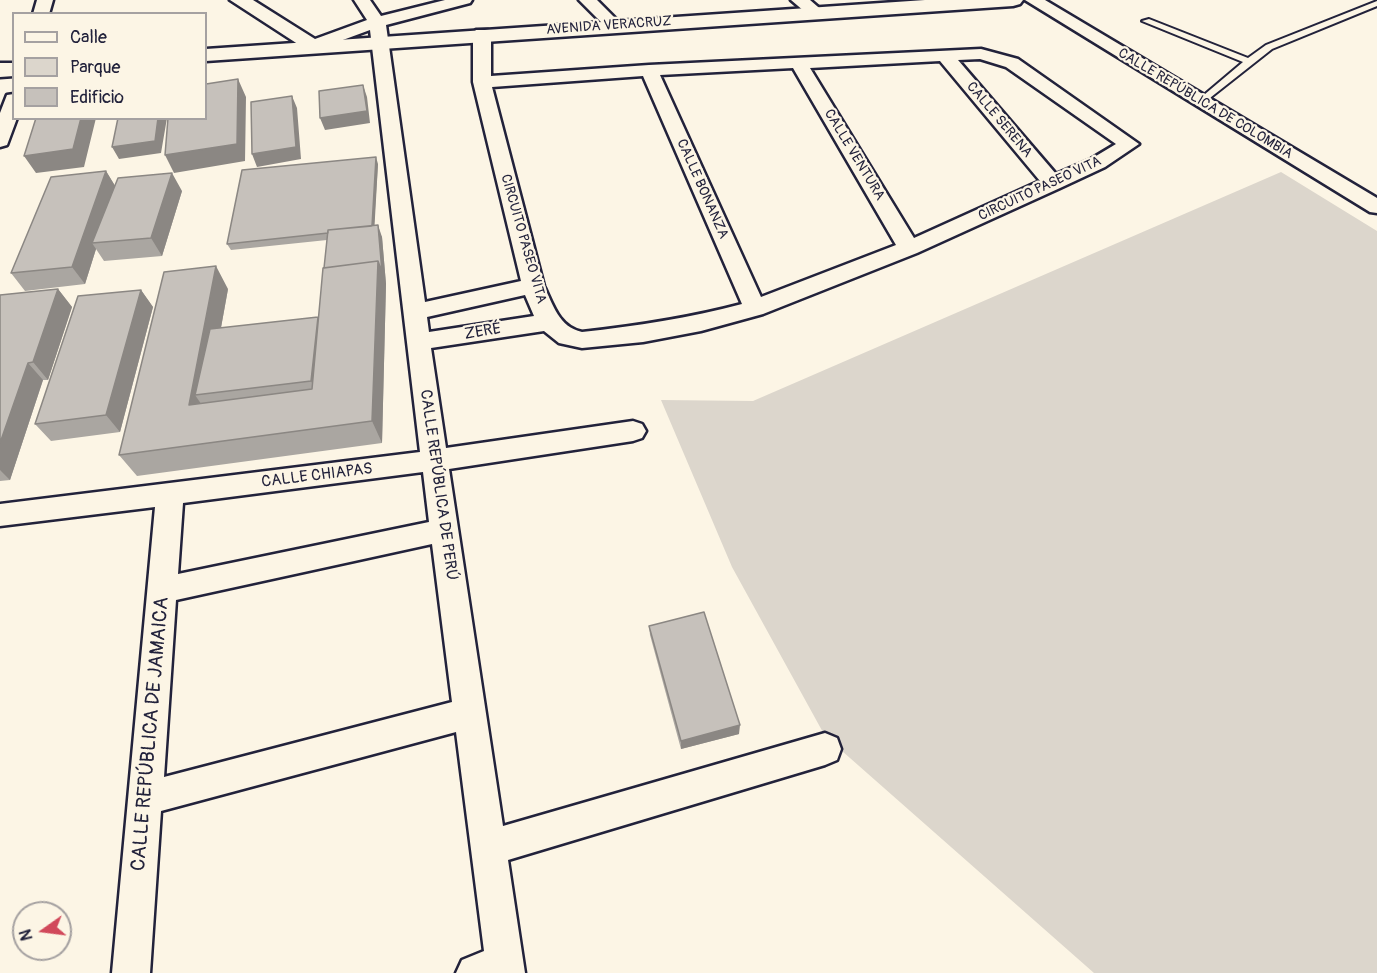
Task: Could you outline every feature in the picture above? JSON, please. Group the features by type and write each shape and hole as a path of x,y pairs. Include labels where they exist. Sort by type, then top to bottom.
{"street":[{"path":"238,0 242,0 313,46"},
{"name":"CALLE REPÚBLICA DE PERÚ","path":"362,0 379,32 418,342 489,848 496,970"},
{"path":"379,32 464,0"},
{"path":"587,0 615,26"},
{"path":"799,0 817,14"},
{"name":"AVENIDA VERACRUZ","path":"207,55 313,46 379,32 482,34 1010,0"},
{"name":"CALLE REPÚBLICA DE COLOMBIA","path":"1033,0 1377,207"},
{"name":"CIRCUITO PASEO VITA","path":"482,34 482,82 533,286 548,322 567,337 582,340 654,332 755,308 909,248 1098,163 1129,144 1012,63 1000,57 981,54 649,70 482,82"},
{"name":"CALLE SERENA","path":"944,55 1053,184"},
{"name":"CALLE VENTURA","path":"798,62 909,248"},
{"name":"CALLE BONANZA","path":"649,70 755,308"},
{"path":"0,141 12,105"},
{"name":"ZERÉ","path":"416,312 533,286"},
{"name":"ZERÉ","path":"418,342 548,322"},
{"name":"CALLE CHIAPAS","path":"0,515 436,460 633,431"},
{"name":"CALLE REPÚBLICA DE JAMAICA","path":"131,973 170,494"},
{"path":"162,590 445,530"},
{"path":"146,798 470,713"},
{"path":"489,848 825,749"}],"lane":[{"path":"1201,102 1269,47 1377,3"},
{"path":"1146,21 1250,61"}],"green space":[{"path":"1281,172 1377,231 1377,973 1094,973 825,736 732,567 661,400 753,401"}],"building":[{"path":"238,79 237,144 165,155 168,120 207,120 207,84"},
{"path":"363,85 367,111 320,118 319,91"},
{"path":"292,96 296,147 252,154 251,102"},
{"path":"35,120 80,120 73,149 24,156"},
{"path":"118,120 158,120 155,141 112,147"},
{"path":"376,157 372,226 227,244 242,170"},
{"path":"106,171 72,267 11,273 51,177"},
{"path":"172,173 151,238 92,243 118,178"},
{"path":"378,225 382,272 378,261 324,268 328,230"},
{"path":"378,261 372,421 119,455 164,272 216,266 189,405 312,389 323,268"},
{"path":"58,289 33,362 28,363 0,443 0,295"},
{"path":"141,290 106,415 35,424 78,296"},
{"path":"318,317 311,381 195,395 210,329"},
{"path":"704,612 740,725 681,741 649,626"}]}
